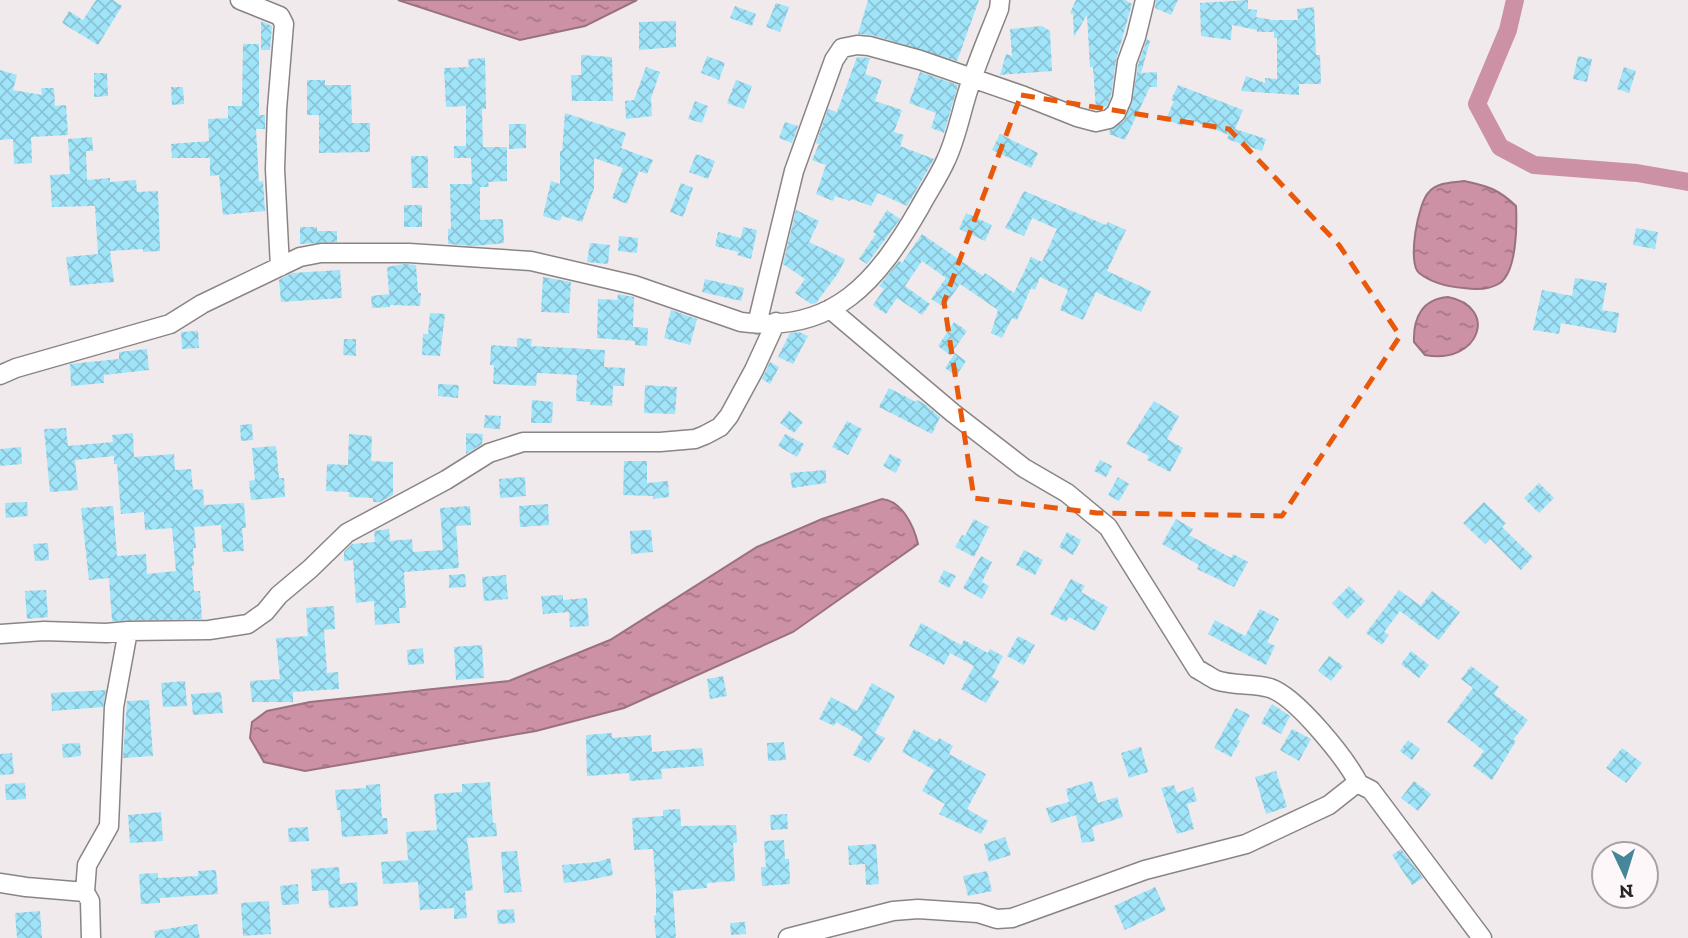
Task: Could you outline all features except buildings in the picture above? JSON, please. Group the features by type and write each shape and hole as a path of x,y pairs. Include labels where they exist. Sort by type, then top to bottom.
{"street":[{"path":"240,0 280,16 285,24 277,109 275,169 280,267"},
{"path":"0,375 16,368 170,324 202,304 300,257 341,253 409,253 531,261 634,285 722,316 757,324 809,318 838,306 866,284 912,220 947,159 1000,0"},
{"path":"757,324 794,171 834,60 842,48 869,46 920,60 1096,122 1109,119 1116,113 1122,99 1127,62 1144,0"},
{"path":"830,309 953,413 1024,468 1067,493 1108,527 1197,668 1217,680 1277,691 1324,734 1342,756 1359,784 1371,790 1482,938"},
{"path":"0,634 44,631 209,630 248,624 265,612 279,595 347,533 446,480 489,453 523,442 660,442 695,439 720,427 754,370 776,322"},
{"path":"91,938 90,901 85,892 87,865 109,826 114,707 128,631"},
{"path":"788,938 893,911 918,909 978,913 997,919 1012,918 1145,870 1246,844 1329,805 1359,784"},
{"path":"0,883 85,892"}],"highlighted area":[{"path":"1021,95 1229,129 1339,245 1400,336 1282,516 1097,513 974,498 944,302"}],"water":[{"path":"398,0 637,0 585,26 520,40"},
{"path":"1464,181 1492,189 1516,206 1515,247 1510,268 1500,283 1487,288 1469,289 1440,284 1419,273 1414,258 1415,232 1425,198 1436,186"},
{"path":"1448,297 1464,303 1474,312 1478,322 1476,334 1470,344 1459,352 1444,356 1425,355 1414,342 1417,318 1426,306"},
{"path":"882,499 901,509 914,530 918,544 793,632 624,708 536,731 305,771 264,762 250,738 252,722 267,711 310,702 509,681 610,640 757,547 822,519"}],"waterway":[{"path":"1515,0 1508,30 1477,104 1500,147 1534,165 1637,173 1688,182"}]}
